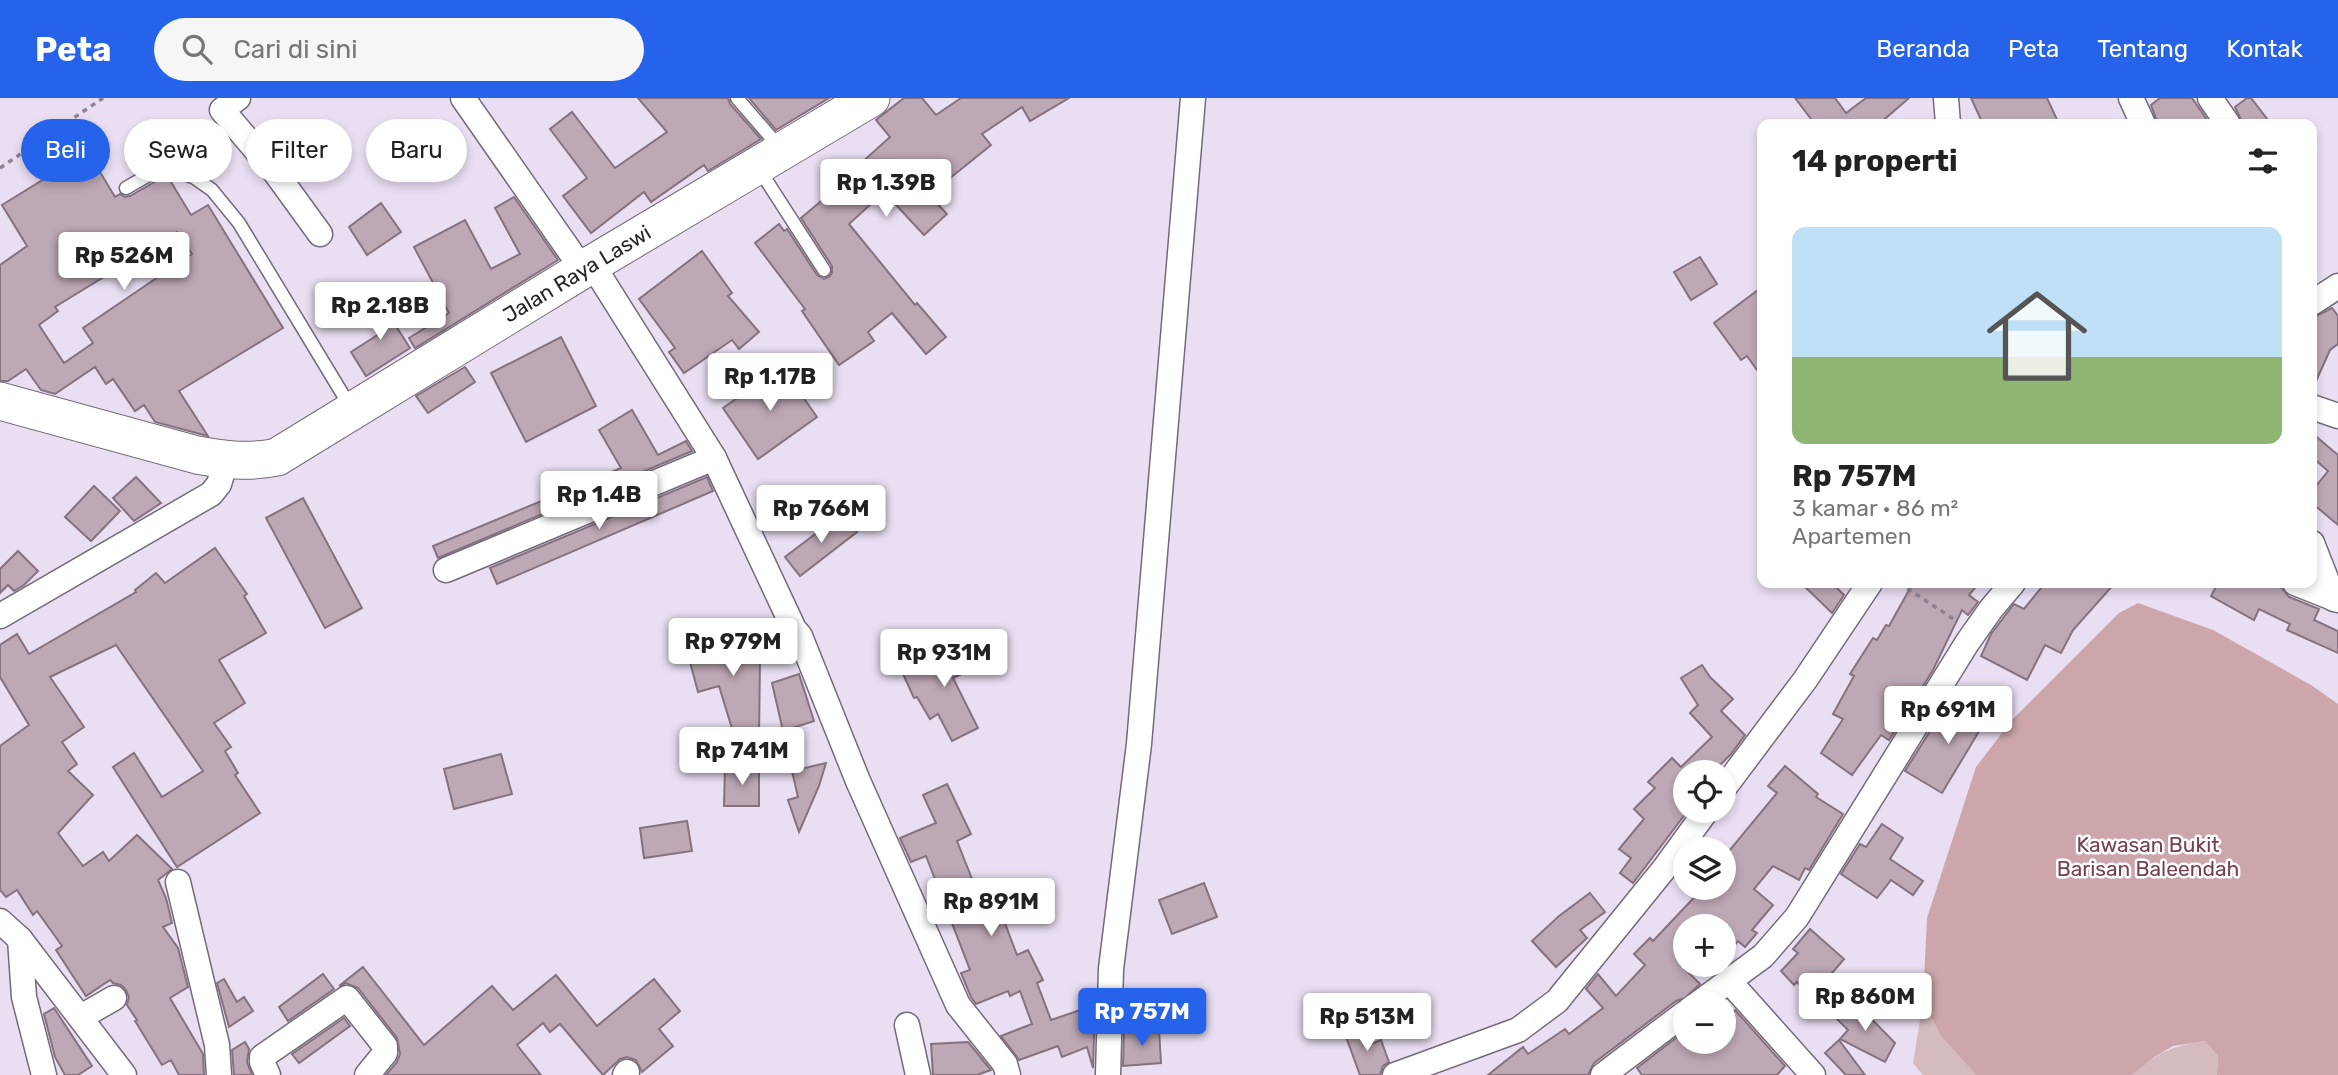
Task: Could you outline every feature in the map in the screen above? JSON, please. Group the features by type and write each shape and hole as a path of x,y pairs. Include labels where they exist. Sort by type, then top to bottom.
{"main road":[{"name":"Jalan Raya Laswi","path":"0,401 197,455 218,481 263,460 277,457 592,264 770,159 862,100"}],"street":[{"path":"463,98 592,264 714,452 794,629 800,636 858,781 958,1005 1005,1064 1009,1075"},
{"path":"1108,1075 1111,969 1139,744 1193,98"},
{"path":"1946,98 1948,119"},
{"path":"2131,98 2141,119"},
{"path":"2210,98 2225,119"},
{"path":"224,102 320,234"},
{"path":"2317,300 2338,286"},
{"path":"2317,409 2338,415"},
{"path":"446,570 714,452"},
{"path":"0,616 218,481"},
{"path":"2317,555 2336,599"},
{"path":"1736,772 1805,680 1867,588"},
{"path":"1715,991 1763,956 1797,916 1975,632 2009,588"},
{"path":"2308,588 2336,599"},
{"path":"1395,1075 1518,1030 1558,1001 1698,823"},
{"path":"178,882 217,1045 219,1075"},
{"path":"0,920 20,939 124,1075"},
{"path":"20,939 24,997 44,1075"},
{"path":"1729,981 1813,1075"},
{"path":"81,1017 114,998"},
{"path":"268,1075 262,1062 267,1053 346,998 385,1046 385,1052 367,1075"},
{"path":"1603,1075 1673,1022"},
{"path":"907,1025 918,1075"}],"lane":[{"path":"737,98 824,270"},
{"path":"126,188 164,166 195,178 212,190 239,223 353,410"}],"path":[{"path":"0,168 103,98"},
{"path":"1907,588 1975,632"}],"shaded area":[{"path":"1923,1002 1941,1036 1976,1075 1923,1075 1913,1063"},
{"path":"2205,1041 2218,1056 2217,1075 2132,1075 2165,1052"}],"green space":[{"name":"Kawasan Bukit Barisan Baleendah","path":"2138,603 2213,630 2311,685 2338,704 2338,1075 2217,1075 2218,1056 2205,1041 2173,1046 2132,1075 1976,1075 1941,1036 1923,1002 1927,918 1976,767 2012,720 2119,613"}],"building":[{"path":"638,98 728,98 730,104 761,139 708,171 704,165 651,202 644,192 591,233 563,196 587,178 550,129 572,112 615,168 667,132"},
{"path":"749,98 829,98 776,130"},
{"path":"904,98 922,98 936,115 961,98 1069,98 1030,121 1022,107 982,134 991,145 929,195 947,214 924,235 884,192 849,224 915,305 917,303 946,337 926,354 892,313 868,332 874,341 839,365 802,311 805,309 755,243 779,224 784,231 787,229 817,275 824,279 829,277 832,266 801,218 890,137 876,120"},
{"path":"1795,98 1835,98 1846,113 1866,98 1909,98 1885,119 1811,119"},
{"path":"1971,98 2047,98 2057,119 1981,119"},
{"path":"2160,98 2192,98 2207,119 2156,119 2151,105"},
{"path":"2251,98 2267,119 2241,119 2235,107"},
{"path":"39,182 106,182 115,197 120,194 125,197 154,182 171,182 191,215 208,205 283,328 179,391 208,436 155,422 144,405 135,411 113,379 106,384 95,367 55,394 41,390 26,369 8,381 0,381 0,265 27,246 2,205","holes":["177,232 192,254 83,328 93,343 64,363 39,325 58,311 55,307"]},
{"path":"514,197 558,260 415,348 409,338 449,313 414,247 465,220 491,269 520,254 495,208"},
{"path":"381,203 401,232 367,255 349,227"},
{"path":"702,251 732,293 728,296 759,332 739,349 732,340 684,373 669,352 675,348 639,299"},
{"path":"1700,257 1717,284 1691,300 1674,272"},
{"path":"1757,291 1757,370 1747,356 1741,360 1714,323"},
{"path":"376,295 410,348 366,376 351,352 382,332 367,300"},
{"path":"2332,308 2338,316 2338,344 2330,350 2317,379 2317,316"},
{"path":"561,337 596,406 526,442 491,373"},
{"path":"465,367 475,382 428,413 416,396"},
{"path":"782,367 817,417 758,459 723,408"},
{"path":"632,410 658,455 686,441 692,451 438,558 433,546 621,468 599,430"},
{"path":"2317,437 2338,455 2338,525 2317,507 2317,485 2328,471 2317,461"},
{"path":"136,477 161,503 134,521 113,498"},
{"path":"707,477 713,491 497,584 490,568"},
{"path":"94,486 120,511 91,541 65,517"},
{"path":"303,498 362,608 325,628 266,518"},
{"path":"843,513 857,532 800,576 785,557"},
{"path":"215,548 247,594 244,596 266,633 219,660 245,703 214,723 231,747 225,751 238,773 235,775 260,813 177,867 113,767 134,753 162,797 203,771 116,645 50,677 84,727 62,742 77,764 68,771 93,795 58,833 83,866 103,852 109,861 137,835 172,869 158,880 172,923 163,927 178,948 188,987 170,998 203,1054 204,1075 179,1075 171,1060 162,1065 127,1005 129,997 126,990 110,980 86,996 56,950 62,946 37,911 33,915 17,890 6,897 0,890 0,746 29,725 0,677 0,645 17,634 29,654 136,592 135,590 156,573 165,583"},
{"path":"18,551 38,571 14,591 8,585 0,593 0,569"},
{"path":"1806,588 1837,588 1844,595 1832,613"},
{"path":"1910,588 1975,588 1969,595 1978,602 1968,615 1962,610 1933,670 1889,740 1881,735 1852,775 1821,753 1843,719 1833,714 1854,676 1850,674 1873,638 1877,640 1886,625 1889,626"},
{"path":"2041,588 2111,588 2073,630 2061,653 2045,645 2027,680 1981,656 1991,634 2014,604 2024,609"},
{"path":"2215,588 2282,588 2289,597 2319,609 2314,620 2338,631 2338,653 2287,630 2290,624 2259,609 2254,620 2211,596"},
{"path":"757,628 764,657 760,658 759,738 737,745 719,686 698,692 686,647"},
{"path":"960,637 976,667 953,678 978,728 952,741 938,714 930,719 917,697 914,698 903,674 928,662"},
{"path":"1702,665 1710,677 1733,699 1721,711 1745,735 1725,760 1688,760 1712,737 1690,713 1698,705 1681,678"},
{"path":"799,674 814,721 783,731 772,683"},
{"path":"1972,696 1993,708 1942,793 1905,771 1939,717 1956,726"},
{"path":"501,754 512,794 454,809 444,769"},
{"path":"1672,758 1673,823 1678,823 1633,883 1620,873 1631,858 1619,849 1644,819 1634,809 1655,788 1648,782"},
{"path":"826,763 799,832 788,800 798,797 792,771"},
{"path":"1785,766 1818,794 1816,797 1843,814 1809,870 1805,868 1799,880 1773,866 1754,889 1773,905 1752,930 1757,933 1745,947 1738,941 1736,943 1736,914 1678,914 1692,900 1736,900 1736,843 1777,793 1768,786"},
{"path":"725,768 759,768 759,806 724,806"},
{"path":"947,784 971,834 957,841 976,889 985,885 994,907 998,905 1017,955 1028,950 1043,980 1037,983 1051,1020 1095,1005 1093,1068 1087,1047 1062,1057 1058,1046 1019,1060 1001,1036 1032,1024 1020,991 1010,996 1008,991 976,1004 971,997 961,973 970,970 926,856 911,862 900,838 936,823 923,795"},
{"path":"687,821 692,851 644,858 640,828"},
{"path":"1882,824 1903,838 1890,859 1923,881 1913,895 1891,880 1877,898 1841,874 1860,844 1866,847"},
{"path":"1204,883 1217,917 1172,934 1159,900"},
{"path":"1590,893 1605,912 1580,930 1587,938 1556,967 1532,941"},
{"path":"1673,920 1673,977 1693,977 1700,984 1692,991 1673,991 1673,1003 1594,1063 1588,1075 1488,1075 1523,1047 1528,1054 1565,1029 1569,1034 1603,1008 1586,989 1598,974 1616,996 1645,965 1634,954 1650,938 1653,941"},
{"path":"1810,929 1844,959 1821,986 1827,992 1815,1002 1797,982 1794,985 1781,971 1798,953 1793,949"},
{"path":"363,967 424,1045 492,986 513,1010 556,975 597,1026 654,979 680,1011 659,1029 673,1046 642,1072 636,1060 627,1057 620,1059 603,1075 560,1024 550,1032 543,1023 517,1045 541,1075 386,1075 400,1054 397,1038 358,988 346,983 339,986"},
{"path":"323,974 334,989 288,1021 279,1007"},
{"path":"224,979 237,1002 244,997 253,1011 229,1027 217,983"},
{"path":"1853,1000 1895,1043 1885,1062 1840,1039 1848,1030 1836,1018"},
{"path":"54,1008 92,1066 78,1075 65,1075 55,1057 44,1014"},
{"path":"1736,1011 1785,1066 1777,1075 1642,1075 1637,1068 1673,1040 1673,1054 1736,1054"},
{"path":"344,1018 350,1026 299,1063 292,1054"},
{"path":"1364,1027 1371,1044 1381,1040 1389,1062 1383,1066 1380,1075 1360,1075 1345,1034"},
{"path":"1159,1029 1161,1063 1123,1066 1124,1032"},
{"path":"1839,1040 1865,1075 1846,1075 1825,1053"},
{"path":"245,1042 249,1049 247,1062 252,1075 234,1075 232,1050"},
{"path":"968,1042 991,1070 977,1075 933,1075 931,1044"}]}
